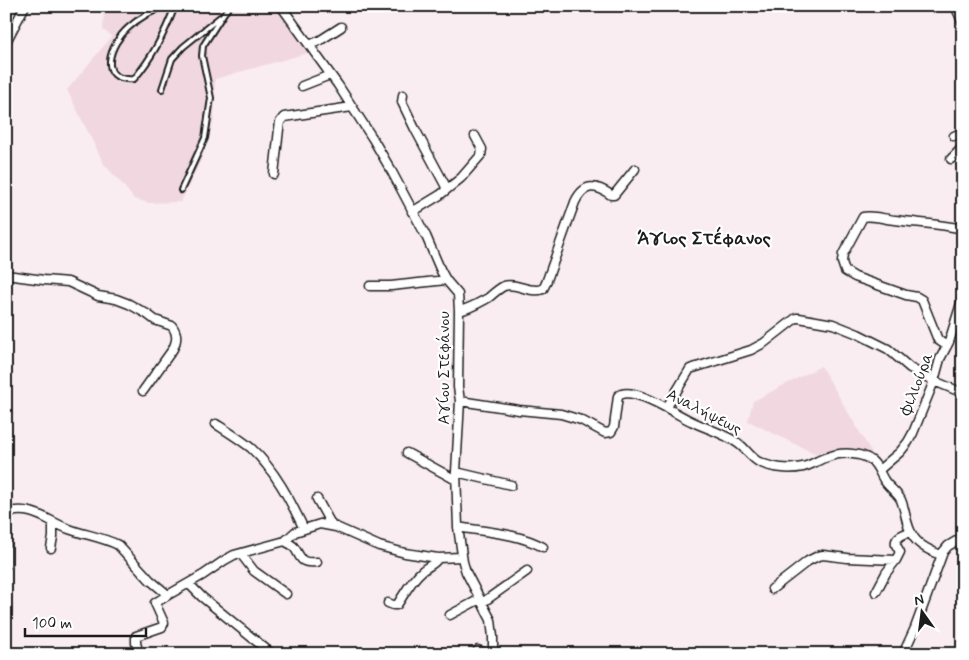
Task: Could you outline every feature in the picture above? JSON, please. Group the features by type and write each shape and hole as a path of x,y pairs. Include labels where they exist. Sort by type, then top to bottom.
{"street":[{"path":"7,40 25,6"},
{"name":"Αγίου Στεφάνου","path":"281,6 352,107 385,160 426,236 441,271 458,294 458,387 460,401 456,476 458,527 466,572 489,616 492,628 493,654"},
{"path":"955,6 963,22"},
{"path":"309,45 341,28"},
{"path":"302,86 330,75"},
{"path":"403,95 402,102 446,189"},
{"path":"274,174 278,129 284,117 352,107"},
{"path":"954,136 963,132"},
{"path":"412,212 440,195 460,178 481,155 482,149 475,136"},
{"path":"951,159 963,147"},
{"path":"459,311 486,299 505,286 538,291 543,289 574,202 578,196 582,191 594,187 601,188 614,195 635,169"},
{"path":"948,346 938,340 922,300 855,277 845,271 842,254 863,217 869,216 963,229"},
{"path":"6,275 68,282 96,296 116,299 129,304 155,320 172,326 177,336 174,349 143,391"},
{"path":"370,286 391,286 446,280"},
{"name":"Φιλιούρα","path":"879,470 908,442 917,424 934,381 940,359 948,346 963,297"},
{"path":"667,407 690,369 751,350 799,318 833,324 858,334 888,349 907,366 934,381 963,393"},
{"name":"Αναλήψεως","path":"460,401 561,414 581,420 605,433 611,432 614,427 617,399 621,393 627,392 667,407 690,421 726,436 740,444 755,459 768,465 787,469 809,466 828,456 841,454 857,455 871,460 888,486 895,491 901,500 910,532"},
{"path":"216,424 246,444 262,460 288,496 304,529"},
{"path":"407,453 456,476 511,486"},
{"path":"317,499 332,526"},
{"path":"6,513 27,511 38,514 70,529 96,536 118,545 150,580 168,595"},
{"path":"51,548 54,522"},
{"path":"139,654 136,636 162,627 164,623 155,603 189,584 224,560 285,541 295,532 320,524 332,526 390,550 438,558 462,557"},
{"path":"458,527 521,538 543,547"},
{"path":"876,592 886,573 896,560 900,551 896,541 902,535 910,532 922,545 941,555"},
{"path":"903,654 913,635 941,555 946,548 963,537"},
{"path":"285,541 293,546 300,558 310,562 317,562"},
{"path":"6,542 6,565"},
{"path":"241,554 254,571 286,594"},
{"path":"772,589 808,561 818,556 896,560"},
{"path":"388,603 397,604 422,571 437,561 438,558"},
{"path":"450,615 481,601 527,571"},
{"path":"189,584 202,597 272,654"},
{"path":"6,647 7,654"},
{"path":"478,650 488,654"}],"lane":[{"path":"165,6 142,16 126,29 114,44 108,63 113,74 123,80 134,79 142,70 158,44 175,6"},
{"path":"181,190 205,138 211,98 202,56 203,46 230,6"},
{"path":"162,88 172,59 183,47 224,13"}],"shaded area":[{"path":"104,6 275,6 308,53 215,79 214,120 201,160 181,202 149,203 134,199 104,164 67,90 112,36 103,30"},
{"path":"821,366 872,453 817,455 748,421 753,401"}],"district":[{"name":"Άγιος Στέφανος","path":"704,238"}]}
